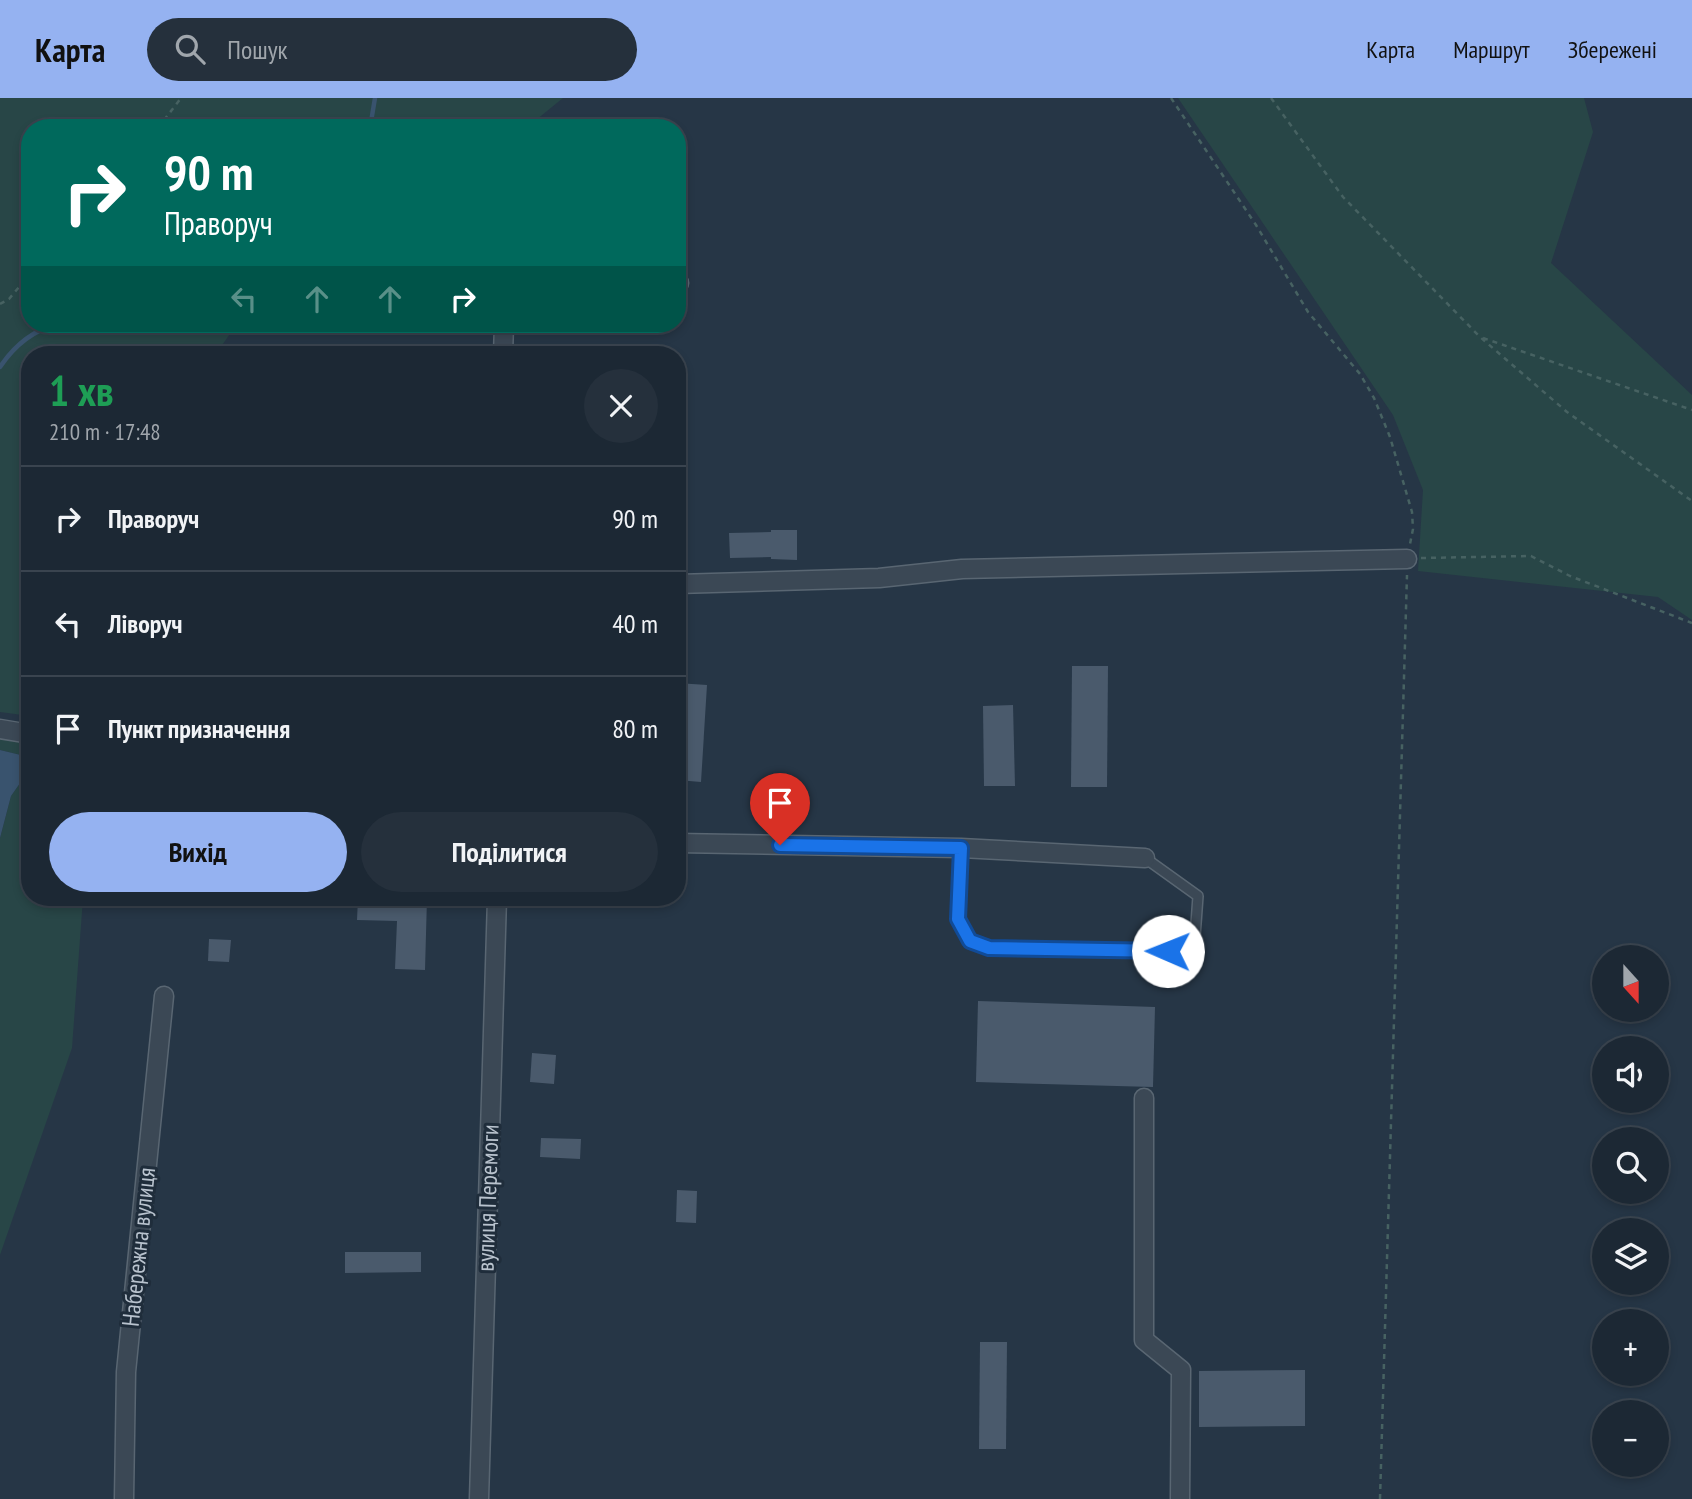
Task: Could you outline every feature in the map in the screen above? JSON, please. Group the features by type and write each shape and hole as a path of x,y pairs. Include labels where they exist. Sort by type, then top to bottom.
{"street":[{"path":"686,584 879,578 962,569 1407,559"},
{"path":"0,729 21,732"},
{"path":"686,843 961,848 1145,858"},
{"name":"вулиця Перемоги","path":"479,1499 497,906"},
{"name":"Набережна вулиця","path":"124,1499 126,1372 164,996"},
{"path":"1144,1098 1144,1340 1181,1370 1180,1499"}],"lane":[{"path":"961,848 958,919 970,941 989,948 1194,951 1198,896 1145,858"}],"path":[{"path":"165,119 181,98"},
{"path":"1171,98 1256,225 1308,312 1360,374 1374,398 1390,437 1412,512 1413,529 1407,559 1380,1499"},
{"path":"1271,98 1343,197 1480,337 1567,412 1692,501"},
{"path":"0,304 9,299 21,285"},
{"path":"1480,337 1692,410"},
{"path":"1407,559 1531,556 1570,576 1692,623"}],"green space":[{"path":"0,98 563,98 537,119 21,119 21,333 231,333 221,346 21,346 21,715 0,712"},
{"path":"1178,98 1584,98 1593,132 1551,263 1692,395 1692,620 1658,597 1418,571 1423,490 1393,415"},
{"path":"0,736 21,740 21,755 0,750"},
{"path":"21,782 21,906 82,906 72,1048 0,1255 0,838 11,796"}],"water":[{"path":"0,750 21,755 21,782 11,796 0,838"}],"building":[{"path":"797,530 797,560 771,557 730,558 729,533"},
{"path":"1072,666 1108,666 1107,787 1071,787"},
{"path":"686,684 707,685 701,782 686,781"},
{"path":"1013,705 1015,786 984,786 983,706"},
{"path":"358,906 427,906 425,970 395,969 397,921 357,920"},
{"path":"209,939 231,940 229,962 208,961"},
{"path":"978,1001 1155,1007 1153,1087 976,1082"},
{"path":"532,1053 556,1055 554,1084 530,1082"},
{"path":"541,1138 581,1139 580,1159 540,1157"},
{"path":"677,1190 697,1191 696,1223 676,1222"},
{"path":"345,1252 421,1252 421,1272 345,1273"},
{"path":"980,1342 1007,1342 1006,1449 979,1449"},
{"path":"1305,1370 1305,1426 1199,1427 1199,1371"}],"waterway":[{"path":"372,119 375,98"},
{"path":"0,367 11,352 36,333"}],"route":[{"path":"780,845 961,848 958,919 970,941 989,948 1168,951"}]}
